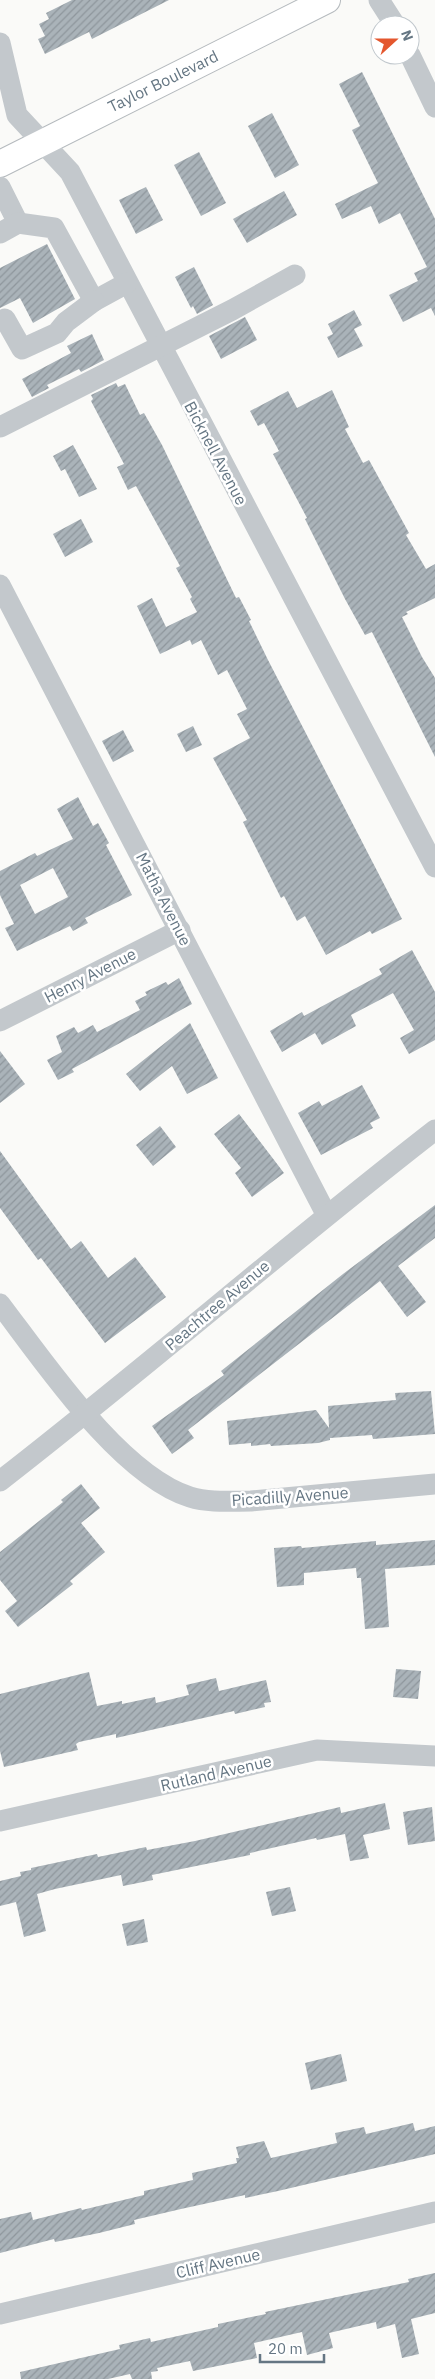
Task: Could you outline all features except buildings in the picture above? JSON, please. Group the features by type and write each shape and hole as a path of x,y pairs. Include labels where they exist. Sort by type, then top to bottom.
{"main road":[{"name":"Taylor Boulevard","path":"0,164 326,0"}],"street":[{"path":"379,0 389,15"},
{"name":"Bicknell Avenue","path":"0,43 17,116 70,172 435,867"},
{"path":"415,65 435,107"},
{"path":"0,188 9,228 54,228 94,300"},
{"path":"0,427 232,310 295,275"},
{"path":"5,319 22,349 56,333 66,322 94,300 127,283"},
{"name":"Matha Avenue","path":"0,585 326,1214"},
{"name":"Henry Avenue","path":"0,1021 180,930"},
{"name":"Peachtree Avenue","path":"0,1481 87,1414 326,1214 435,1130"},
{"name":"Picadilly Avenue","path":"0,1304 111,1442 150,1477 176,1492 192,1497 223,1501 251,1501 435,1484"},
{"name":"Rutland Avenue","path":"0,1821 318,1750 435,1756"},
{"name":"Cliff Avenue","path":"0,2314 435,2212"}]}
